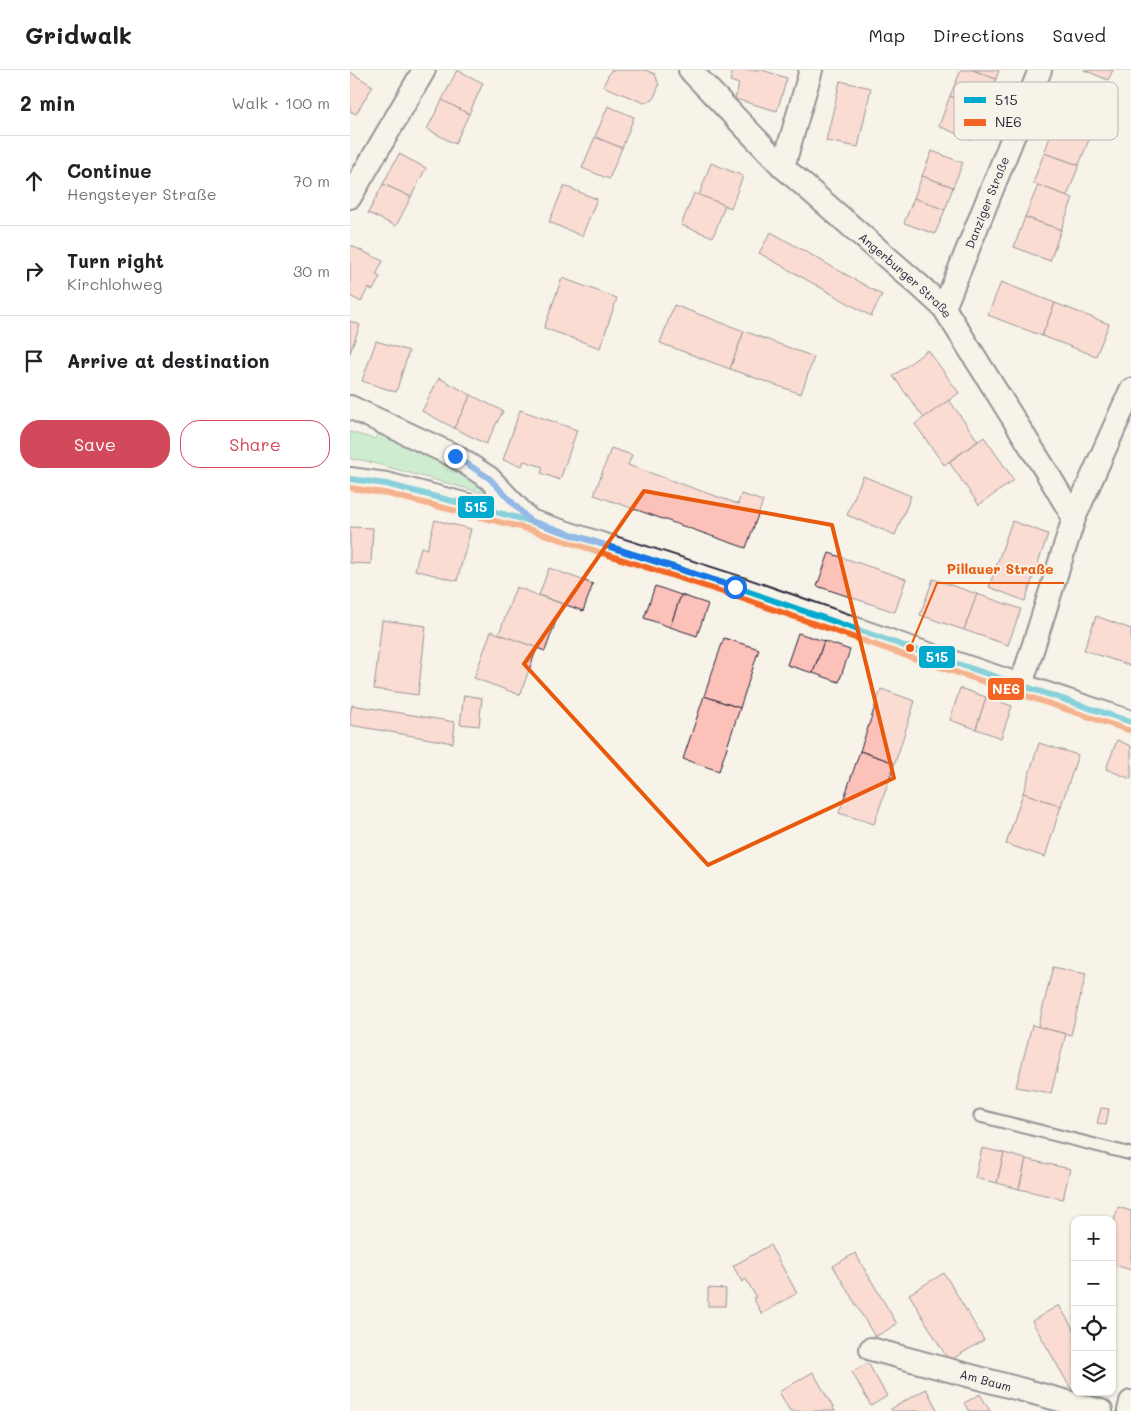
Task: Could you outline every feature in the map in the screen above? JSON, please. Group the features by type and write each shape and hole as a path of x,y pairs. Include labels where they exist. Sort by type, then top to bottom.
{"street":[{"path":"350,197 424,70"},
{"name":"Angerburger Straße","path":"690,70 783,167 944,308 1074,518"},
{"path":"783,167 811,70"},
{"name":"Danziger Straße","path":"1035,82 1040,70"},
{"name":"Danziger Straße","path":"944,308 1012,140"},
{"path":"1021,685 1074,518 1131,390"},
{"path":"350,407 455,456 489,478 530,521"},
{"path":"350,479 386,484 530,521 735,587 1131,722"},
{"name":"Am Baum","path":"871,1349 1101,1411"},
{"path":"1128,1411 1131,1402"}],"lane":[{"path":"980,1116 1131,1154"}],"highlighted area":[{"path":"644,491 832,525 894,778 708,865 524,664"}],"green space":[{"path":"381,431 444,460 494,496 362,460 350,459 350,432 375,439"}],"building":[{"path":"457,70 483,83 469,114 442,100"},
{"path":"611,70 645,70 655,74 659,85 653,100 644,103 603,86"},
{"path":"733,70 762,70 787,78 777,111 735,99 739,84 730,81"},
{"path":"961,70 973,70 996,79 995,82 956,82"},
{"path":"973,70 999,70 996,79"},
{"path":"1084,70 1113,70 1108,80"},
{"path":"350,72 373,86 356,114 350,111"},
{"path":"840,81 871,88 858,147 826,141"},
{"path":"954,87 954,98 950,96"},
{"path":"950,96 954,98 954,133 939,126"},
{"path":"442,100 469,114 455,144 427,129"},
{"path":"608,106 634,117 622,148 595,137"},
{"path":"595,137 622,148 609,179 582,168"},
{"path":"1049,140 1089,140 1079,165 1044,153"},
{"path":"932,151 963,163 953,187 922,176"},
{"path":"1044,153 1079,165 1067,196 1033,183"},
{"path":"399,154 426,168 411,197 383,184"},
{"path":"711,163 743,176 731,208 699,195"},
{"path":"922,176 953,187 945,210 914,198"},
{"path":"383,184 411,197 396,226 368,213"},
{"path":"1038,185 1073,198 1061,230 1025,217"},
{"path":"564,186 597,199 582,236 549,222"},
{"path":"694,193 725,205 713,237 681,225"},
{"path":"914,198 945,210 935,234 904,223"},
{"path":"1025,217 1061,230 1050,261 1014,247"},
{"path":"771,232 882,295 871,316 759,253"},
{"path":"350,245 383,261 376,275 380,277 373,290 368,288 361,302 350,296"},
{"path":"562,278 617,298 600,348 544,328"},
{"path":"1001,282 1055,303 1042,336 988,315"},
{"path":"1055,303 1109,324 1096,356 1042,336"},
{"path":"674,305 744,331 730,369 660,343"},
{"path":"350,321 360,325 350,353"},
{"path":"744,331 814,357 801,394 730,369"},
{"path":"376,341 409,351 396,392 362,381"},
{"path":"928,350 959,393 924,418 893,376"},
{"path":"439,378 471,395 454,428 422,411"},
{"path":"471,395 503,411 486,444 454,428"},
{"path":"949,400 978,441 944,465 915,424"},
{"path":"520,410 577,430 560,480 541,473 543,467 524,461 522,466 503,460"},
{"path":"984,437 1014,480 979,505 949,462"},
{"path":"611,448 632,455 628,465 738,504 741,494 763,501 746,548 594,495"},
{"path":"863,476 911,496 895,535 847,515"},
{"path":"435,520 471,529 457,581 415,570 421,547 427,549"},
{"path":"1012,521 1048,534 1025,601 989,587"},
{"path":"350,527 373,528 371,564 350,563"},
{"path":"829,553 906,579 895,612 817,586"},
{"path":"549,568 593,584 583,611 539,595"},
{"path":"933,579 977,594 964,630 920,615"},
{"path":"655,586 681,595 670,627 644,618"},
{"path":"516,587 562,604 545,651 499,634"},
{"path":"977,594 1021,609 1008,645 964,630"},
{"path":"681,595 708,604 697,636 670,627"},
{"path":"1096,616 1131,629 1131,666 1084,650"},
{"path":"382,620 426,626 418,695 374,689"},
{"path":"491,631 537,648 520,695 474,678"},
{"path":"798,633 824,641 813,673 787,665"},
{"path":"724,638 759,649 740,708 704,696"},
{"path":"824,641 850,650 839,682 813,673"},
{"path":"960,688 986,697 976,729 950,720"},
{"path":"881,689 915,701 895,763 860,751"},
{"path":"464,695 482,698 479,726 460,724"},
{"path":"704,696 740,708 719,771 683,759"},
{"path":"986,697 1012,706 1001,738 976,729"},
{"path":"352,705 455,722 453,743 350,725"},
{"path":"1117,740 1131,746 1131,779 1106,769"},
{"path":"1039,743 1078,755 1061,806 1023,793"},
{"path":"860,751 895,763 874,824 839,813"},
{"path":"1023,793 1061,806 1045,857 1006,844"},
{"path":"1053,967 1086,974 1071,1035 1038,1027"},
{"path":"1032,1025 1066,1034 1051,1093 1016,1087"},
{"path":"1101,1108 1109,1109 1106,1125 1097,1123"},
{"path":"982,1148 1004,1153 997,1183 975,1178"},
{"path":"1004,1153 1026,1159 1019,1189 997,1183"},
{"path":"1026,1159 1070,1169 1063,1199 1019,1189"},
{"path":"1118,1207 1131,1211 1131,1270 1116,1265 1115,1216"},
{"path":"770,1245 797,1293 762,1314 753,1298 756,1297 746,1279 742,1282 733,1266"},
{"path":"855,1253 897,1324 875,1337 833,1266"},
{"path":"944,1273 984,1340 949,1361 909,1294"},
{"path":"708,1288 726,1289 725,1306 708,1306"},
{"path":"1059,1305 1071,1325 1071,1389 1032,1321"},
{"path":"868,1363 887,1396 871,1406 852,1372"},
{"path":"813,1372 835,1411 790,1411 779,1392"},
{"path":"926,1389 938,1411 892,1411 891,1409"},
{"path":"980,1394 990,1411 969,1411 964,1403"}],"transit line":[{"name":"515","path":"350,479 386,484 530,521 735,587 1131,722"},
{"name":"NE6","path":"350,488 384,493 528,529 732,595 1128,730"}],"place":[{"name":"Pillauer Straße","path":"910,648"}],"route":[{"path":"455,456 489,478 530,521 735,587"}]}
